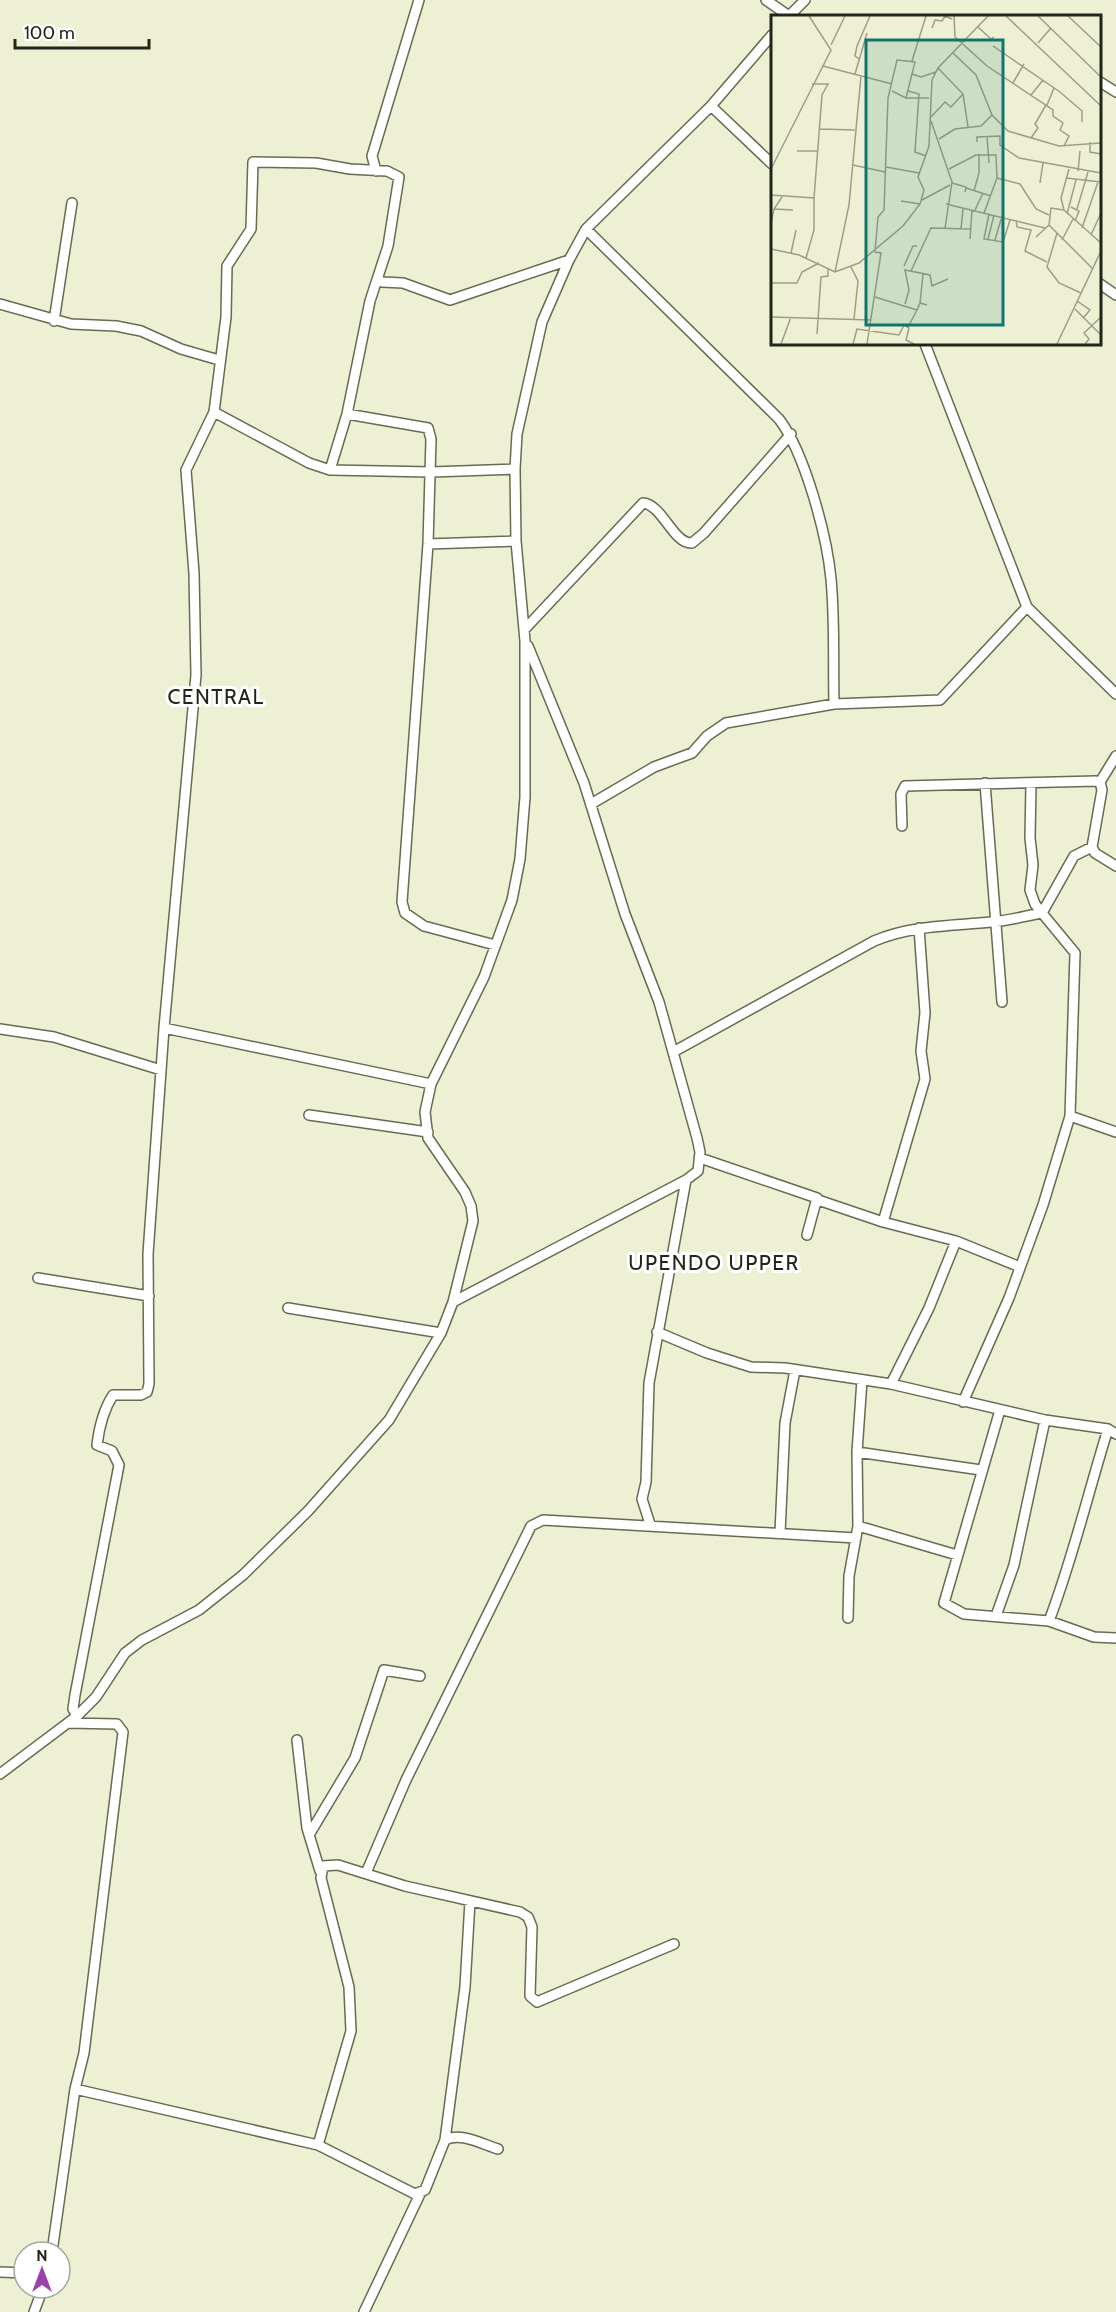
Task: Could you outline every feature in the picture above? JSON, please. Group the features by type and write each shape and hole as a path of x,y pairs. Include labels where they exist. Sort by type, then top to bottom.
{"street":[{"path":"376,171 372,156 419,0"},
{"path":"766,0 788,15"},
{"path":"790,15 805,0"},
{"path":"0,1774 77,1716 96,1696 125,1653 142,1640 199,1610 243,1575 308,1511 389,1420 441,1333 453,1302 472,1221 471,1206 465,1192 428,1138 425,1112 431,1084 484,976 512,900 520,859 525,797 525,641 516,541 515,469 518,434 542,322 569,260 586,229 711,106 771,36"},
{"path":"1101,83 1116,92"},
{"path":"711,106 771,163"},
{"path":"77,1716 73,1709 75,1695 119,1465 112,1451 97,1445 98,1435 108,1403 113,1395 141,1395 147,1392 150,1366 148,1254 164,1028 195,675 194,573 186,470 214,412 225,317 227,266 251,229 253,162 316,163 350,170 393,172 399,177 388,246 367,313 347,414 330,470"},
{"path":"54,321 72,202"},
{"path":"586,229 779,419 791,434 812,491 831,578 834,704"},
{"path":"378,279 381,282 403,283 450,300 569,260"},
{"path":"1101,285 1116,295"},
{"path":"0,304 54,321 116,326 141,331 181,349 219,360"},
{"path":"925,345 1027,607 1116,694"},
{"path":"214,412 309,463 330,470 432,472 515,469"},
{"path":"347,414 428,428 431,439 432,472 428,544 402,902 405,913 415,922 495,945"},
{"path":"524,630 643,503 653,506 681,539 686,543 692,543 704,533 791,434"},
{"path":"428,544 516,541"},
{"path":"591,804 654,767 692,753 707,736 726,723 834,704 942,699 1027,607"},
{"path":"453,1302 686,1180 698,1172 700,1158 675,1051 625,914 591,804 525,641"},
{"path":"1116,756 1100,782 1102,790 1092,847 1095,853 1116,866"},
{"path":"902,826 901,794 905,786 1100,782"},
{"path":"985,783 1002,1002"},
{"path":"963,1402 1020,1267 1043,1205 1070,1116 1075,953 1035,904 1030,890 1033,865 1030,838 1031,784"},
{"path":"1042,913 1074,855 1092,847"},
{"path":"675,1051 874,941 897,931 994,922 1042,913"},
{"path":"883,1222 925,1079 921,1051 926,1013 919,928"},
{"path":"164,1028 431,1084"},
{"path":"0,1029 54,1037 161,1070"},
{"path":"309,1115 428,1132"},
{"path":"1070,1116 1116,1132"},
{"path":"700,1158 883,1222 956,1241 1020,1267"},
{"path":"650,1524 642,1499 646,1482 649,1383 686,1180"},
{"path":"807,1235 818,1200"},
{"path":"891,1384 929,1308 956,1241"},
{"path":"39,1278 149,1296"},
{"path":"288,1308 441,1333"},
{"path":"657,1332 707,1353 751,1367 795,1370 891,1384 1045,1420 1112,1432 1087,1495 1068,1572 1049,1621"},
{"path":"780,1533 784,1423 795,1370"},
{"path":"848,1618 849,1576 858,1526 857,1452 862,1380"},
{"path":"1000,1410 944,1602 964,1614 996,1616 1001,1619 1049,1621 1094,1637 1116,1638"},
{"path":"996,1616 1014,1565 1045,1420"},
{"path":"857,1452 981,1470"},
{"path":"366,1873 406,1780 531,1526 543,1520 650,1524 856,1538"},
{"path":"858,1526 957,1555"},
{"path":"309,1835 355,1758 384,1670 420,1676"},
{"path":"54,2240 75,2089 84,2053 123,1732 117,1724 68,1723"},
{"path":"297,1740 309,1835 349,1987 351,2031 318,2145"},
{"path":"320,1871 330,1864 405,1886 520,1912 528,1917 532,1927 530,1996 537,2002 674,1944"},
{"path":"364,2312 420,2194 425,2190 445,2140 465,1987 470,1900"},
{"path":"75,2089 318,2145 410,2192 420,2194"},
{"path":"445,2140 452,2136 462,2137 498,2149"}],"district":[{"name":"CENTRAL","path":"216,697"},
{"name":"UPENDO UPPER","path":"714,1263"}]}
